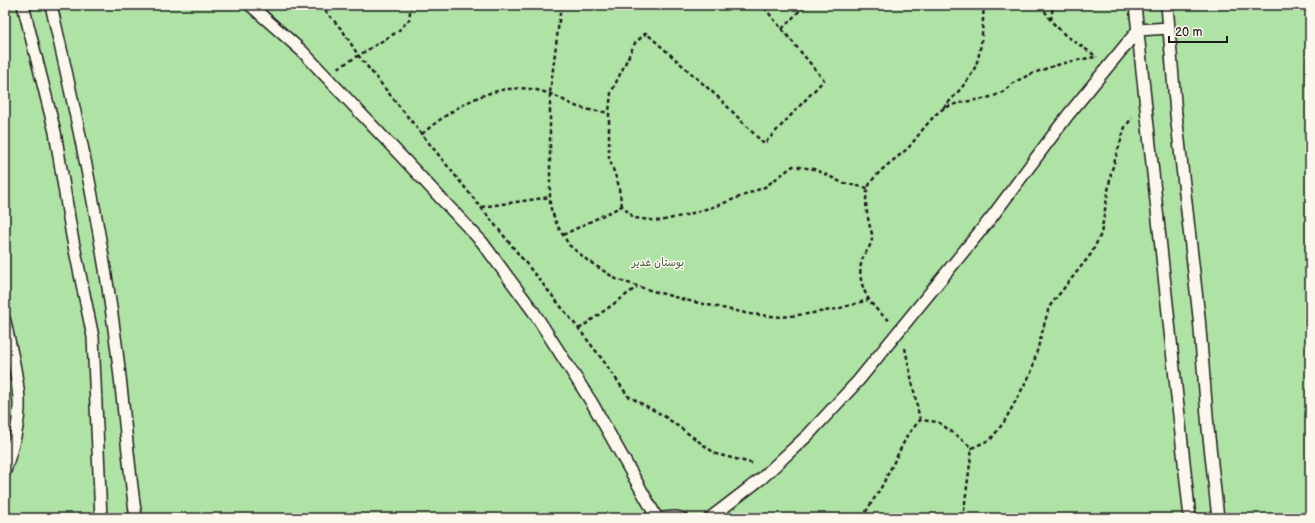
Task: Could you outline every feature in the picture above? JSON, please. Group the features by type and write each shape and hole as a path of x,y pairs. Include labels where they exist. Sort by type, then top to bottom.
{"lane":[{"path":"23,5 55,132 72,236 93,337 101,518"},
{"path":"51,5 82,138 102,246 114,330 129,473 136,518"},
{"path":"250,5 302,52 482,242 533,311 592,403 657,518"},
{"path":"1135,5 1190,518"},
{"path":"1166,5 1177,122 1199,317 1208,428 1218,518"},
{"path":"710,518 762,478 808,435 858,381 991,218 1068,115 1138,30 1169,28"},
{"path":"5,321 16,376 19,402 16,437 5,471"},
{"path":"663,518 675,516 681,518"}],"path":[{"path":"320,5 342,31 358,55 579,328 628,396 664,416 716,454 757,464 780,461"},
{"path":"325,76 397,32 409,20 411,5"},
{"path":"562,5 550,93 550,206 557,226 569,245 587,260 616,279 685,300 750,314 781,317 837,310 868,300"},
{"path":"762,5 824,80 764,144 719,98 646,33 635,43 611,93 609,112 609,158 618,183 622,206 634,218 660,221 666,220 719,205 765,187 793,166 814,169 843,183 868,188"},
{"path":"782,29 805,5"},
{"path":"920,420 901,328 880,314 868,300 860,276 861,263 872,239 866,200 868,188 875,179 908,148 972,74 979,55 984,5"},
{"path":"1041,5 1051,20 1065,35 1096,56 1110,63"},
{"path":"1051,20 1053,5"},
{"path":"942,109 967,101 987,98 1002,93 1014,82 1056,64 1096,56"},
{"path":"422,134 442,117 468,102 493,92 521,87 550,93 578,107 609,112"},
{"path":"972,448 991,439 1004,422 1032,373 1049,307 1091,254 1101,234 1111,173 1125,127 1145,100"},
{"path":"480,207 550,197"},
{"path":"563,235 622,206"},
{"path":"579,328 638,286"},
{"path":"920,420 938,422 972,448"},
{"path":"862,518 882,486 908,434 920,420"},
{"path":"963,518 972,448"}],"green space":[{"name":"بوستان غدیر","path":"5,5 1310,5 1310,518 5,518"}]}
